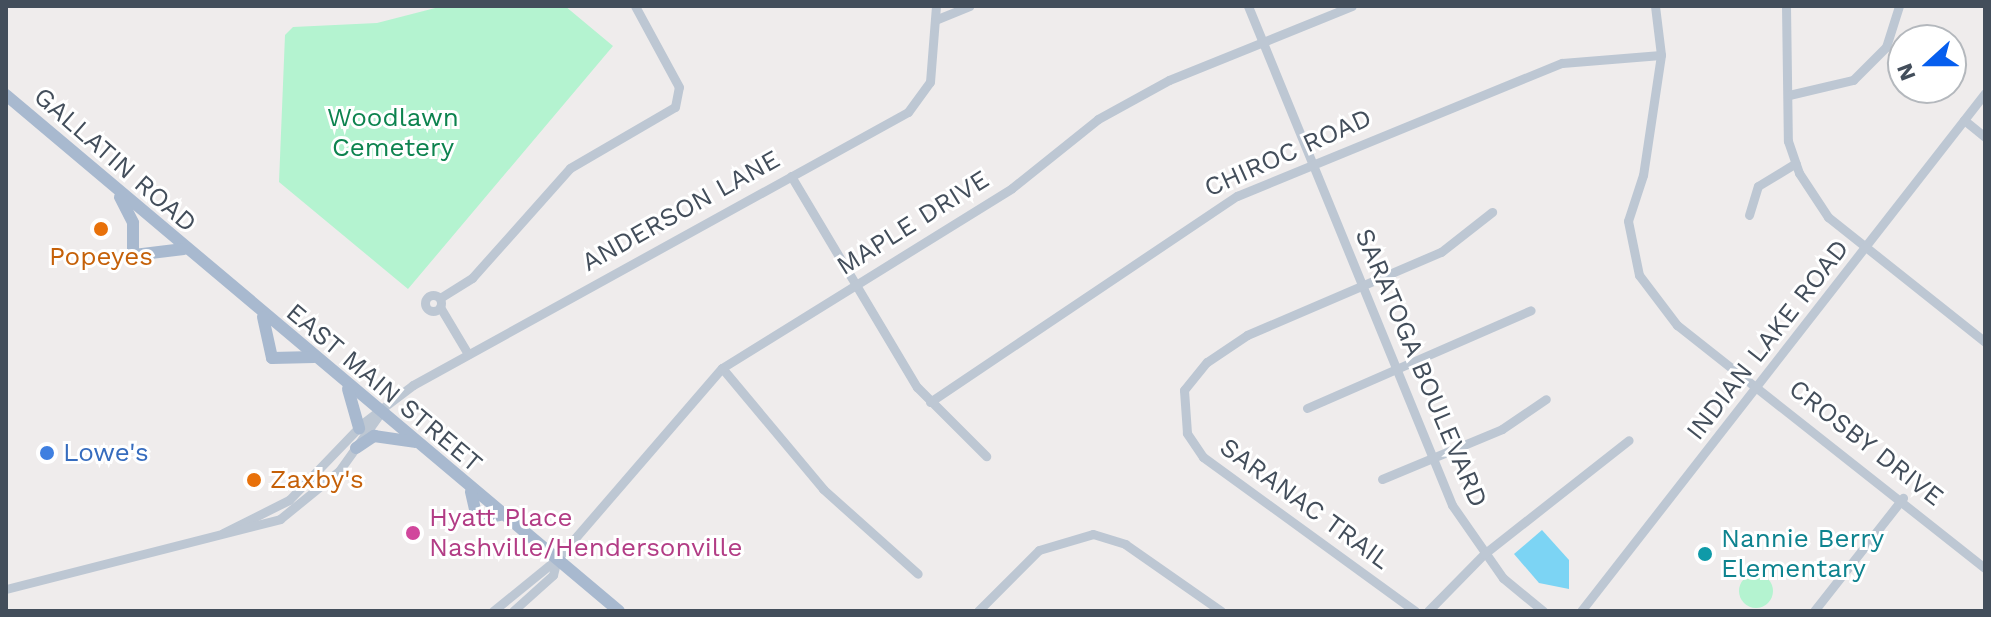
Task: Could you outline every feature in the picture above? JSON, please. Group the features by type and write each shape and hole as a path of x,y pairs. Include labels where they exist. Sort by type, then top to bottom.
{"main road":[{"name":"GALLATIN ROAD","path":"6,95 195,259"},
{"path":"116,191 133,223 130,252 184,249"},
{"name":"EAST MAIN STREET","path":"195,259 469,488 477,519 500,515 557,559"},
{"path":"262,314 272,358 314,357"},
{"path":"345,382 359,428"},
{"path":"356,448 374,436 415,442"},
{"path":"557,559 619,611"}],"street":[{"path":"468,354 440,303 472,278 570,168 675,107 679,87 635,6"},
{"name":"ANDERSON LANE","path":"223,533 289,500 359,428 468,354 908,112 925,94 936,6"},
{"path":"935,20 969,6"},
{"name":"SARATOGA BOULEVARD","path":"1248,6 1431,459 1484,554 1543,611"},
{"name":"MAPLE DRIVE","path":"557,559 722,368 1012,188 1098,119 1263,42 1352,6"},
{"name":"CROSBY DRIVE","path":"1655,6 1661,55 1643,175 1628,221 1639,275 1677,325 1903,498 1985,568"},
{"path":"1786,6 1788,141 1796,163 1828,217 1985,342"},
{"path":"1789,95 1853,80 1886,47 1899,6"},
{"name":"CHIROC ROAD","path":"930,402 1202,216 1311,164 1562,63 1661,55"},
{"name":"INDIAN LAKE ROAD","path":"1581,611 1756,385 1868,249 1985,93"},
{"path":"1964,120 1985,137"},
{"path":"1749,215 1758,186 1796,163"},
{"path":"791,176 855,285 930,402 986,456"},
{"name":"SARANAC TRAIL","path":"1415,611 1203,457 1183,418 1184,390 1207,362 1268,324 1441,252 1492,212"},
{"path":"1307,408 1396,372 1531,310"},
{"path":"722,368 823,489 918,574"},
{"path":"1382,479 1502,429 1546,399"},
{"path":"6,589 280,519 312,497 356,448 381,412"},
{"path":"1428,611 1484,554 1629,440"},
{"path":"1814,611 1903,498"},
{"path":"978,611 1039,550 1093,534 1125,544 1221,611"},
{"path":"493,611 557,559"},
{"path":"513,611 553,575 557,559"}],"green space":[{"name":"Woodlawn Cemetery","path":"443,6 565,6 613,46 408,289 279,182 285,35 293,27 377,23"},
{"path":"1756,574 1768,579 1773,591 1768,603 1756,608 1744,603 1739,591 1744,579"}],"water":[{"path":"1542,530 1569,560 1569,589 1539,583 1514,554"}],"place":[{"name":"Popeyes","path":"101,229"},
{"name":"Lowe's","path":"47,453"},
{"name":"Zaxby's","path":"254,480"},
{"name":"Hyatt Place Nashville/Hendersonville","path":"413,533"},
{"name":"Nannie Berry Elementary","path":"1705,554"}]}
